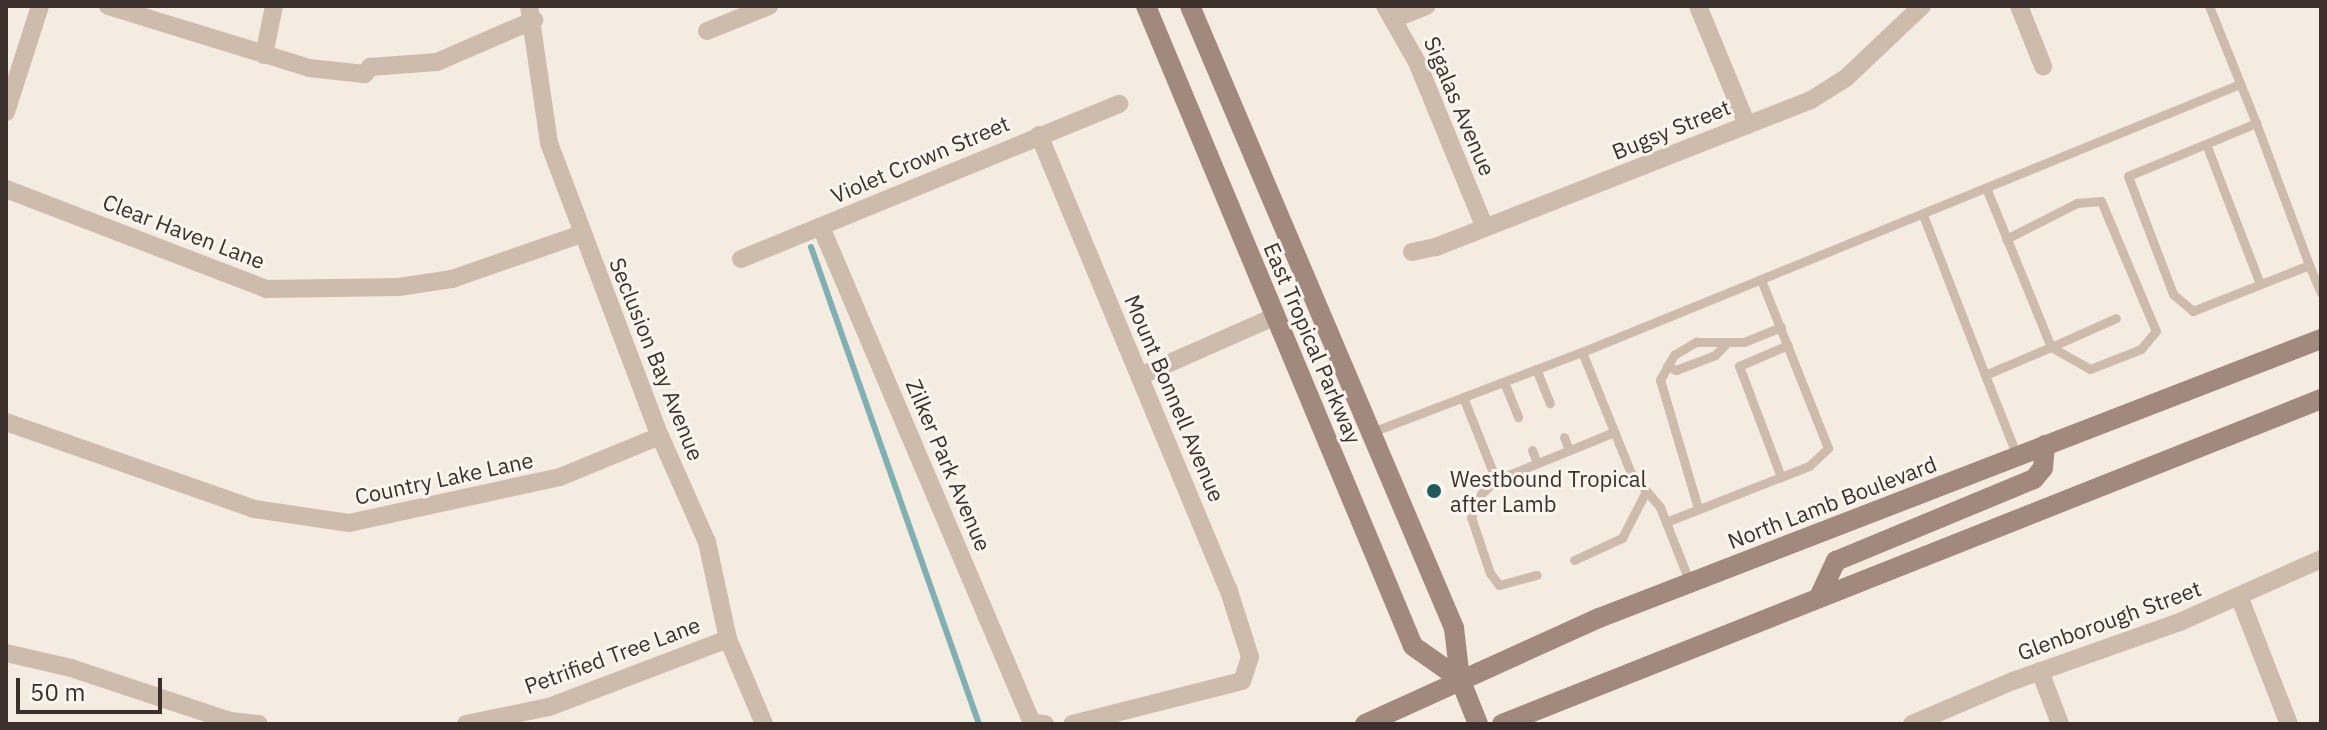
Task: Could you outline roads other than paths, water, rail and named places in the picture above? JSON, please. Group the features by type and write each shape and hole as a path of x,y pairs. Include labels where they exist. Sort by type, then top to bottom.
{"main road":[{"name":"East Tropical Parkway","path":"1146,6 1413,646 1460,679"},
{"name":"East Tropical Parkway","path":"1190,6 1454,628 1460,679 1478,724"},
{"name":"North Lamb Boulevard","path":"1365,724 1460,679 1690,583 2321,339"},
{"path":"1502,724 1820,595 2321,399"},
{"path":"1820,595 1836,561 2034,479 2043,468 2045,445"}],"street":[{"path":"6,112 40,6"},
{"path":"108,6 264,55 365,74 370,67 437,62 531,13"},
{"path":"264,55 274,6"},
{"path":"1389,12 1427,6"},
{"path":"1698,6 1747,125"},
{"name":"Bugsy Street","path":"1412,252 1485,228 1747,125 1832,88 1922,6"},
{"path":"2019,6 2043,66"},
{"path":"707,31 763,7"},
{"name":"Sigalas Avenue","path":"1389,12 1417,62 1485,228"},
{"name":"Seclusion Bay Avenue","path":"531,13 549,143 660,436 707,542 728,639 764,724"},
{"name":"Violet Crown Street","path":"741,259 1119,104"},
{"name":"Mount Bonnell Avenue","path":"1039,135 1244,632 1250,657 1242,681 1072,724"},
{"name":"Clear Haven Lane","path":"6,189 267,289 399,287 452,279 581,234"},
{"name":"Zilker Park Avenue","path":"821,227 1032,723"},
{"path":"1140,376 1276,316"},
{"name":"Country Lake Lane","path":"6,422 254,509 349,523 560,477 660,436"},
{"name":"Glenborough Street","path":"1912,724 2040,671 2239,596 2321,559"},
{"path":"2239,596 2289,724"},
{"name":"Petrified Tree Lane","path":"466,724 549,707 728,639"},
{"path":"6,653 71,668 230,721 259,724"},
{"path":"2040,671 2060,724"},
{"path":"1032,723 1045,724"}],"lane":[{"path":"2209,6 2321,293"},
{"path":"1372,432 1582,352 2240,84"},
{"path":"2256,123 2128,176 2173,294 2193,311 2309,265"},
{"path":"2206,144 2260,284"},
{"path":"1986,188 2006,239 2051,347 2090,369 2141,349 2156,331 2101,201 2077,203 2006,239"},
{"path":"1923,215 2017,456"},
{"path":"1666,522 1809,466 1828,448 1761,280"},
{"path":"1985,375 2116,318"},
{"path":"1667,366 1676,370 1715,355 1725,345 1781,327"},
{"path":"1698,508 1663,399 1660,380 1667,366 1696,342 1713,340 1725,345"},
{"path":"1781,477 1739,366 1788,345"},
{"path":"1582,352 1631,473 1666,522 1690,583"},
{"path":"1536,369 1550,403"},
{"path":"1504,382 1518,417"},
{"path":"1463,397 1496,480"},
{"path":"1537,575 1499,585 1490,573 1471,517 1481,494 1496,480 1614,432"},
{"path":"1564,437 1569,450"},
{"path":"1532,450 1537,463"},
{"path":"1574,560 1622,538 1646,491"}],"waterway":[{"path":"811,247 979,724"}],"place":[{"name":"Westbound Tropical after Lamb","path":"1434,491"}]}
